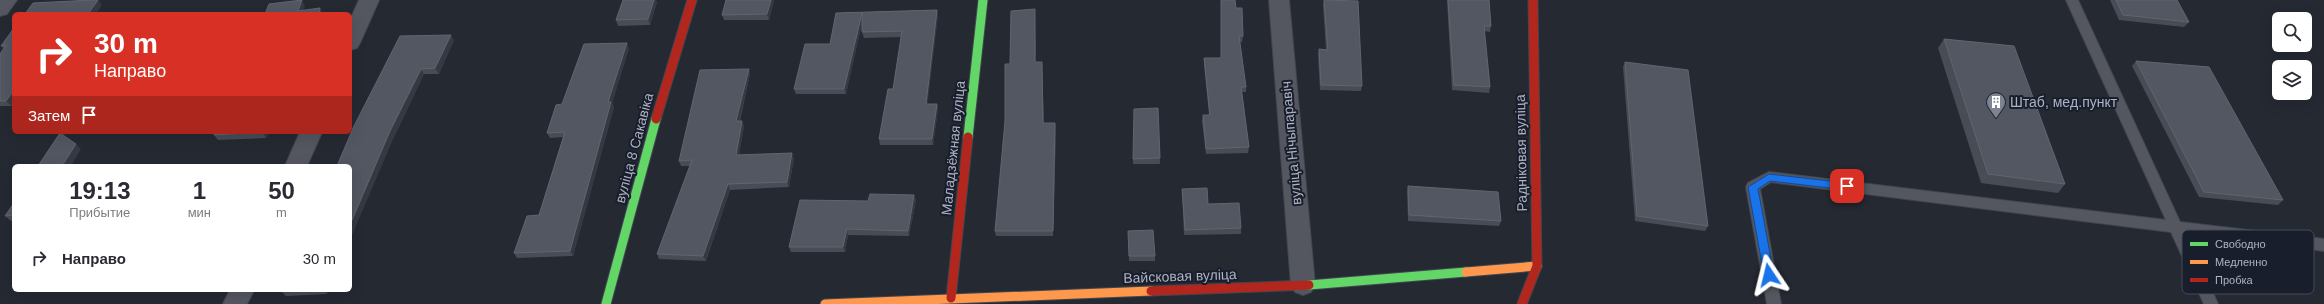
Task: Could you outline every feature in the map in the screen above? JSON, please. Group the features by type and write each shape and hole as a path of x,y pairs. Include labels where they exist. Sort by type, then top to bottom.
{"street":[{"path":"0,9 7,0"},
{"path":"352,38 369,0"},
{"name":"вуліца 8 Сакавіка","path":"606,304 676,48 692,0"},
{"name":"Маладзёжная вуліца","path":"951,298 983,0"},
{"name":"вуліца Нічыпаравіч","path":"1279,0 1303,285"},
{"name":"Радніковая вуліца","path":"1522,304 1537,266 1533,0"},
{"path":"297,164 310,134"},
{"name":"Вайсковая вуліца","path":"825,304 1303,285 1537,266"},
{"path":"236,304 241,292"}],"lane":[{"path":"2072,0 2182,241"},
{"path":"1774,304 1753,187 1769,177 2208,230"},
{"path":"2314,243 2324,244"},
{"path":"2206,294 2211,304"}],"building":[{"path":"98,0 89,12 26,12 33,3"},
{"path":"302,0 298,11 320,8 319,12 266,12 269,4"},
{"path":"623,0 654,0 648,19 616,20"},
{"path":"726,0 771,0 767,14 722,15"},
{"path":"1221,0 1235,0 1236,8 1242,8 1243,36 1239,36 1246,87 1241,87 1249,147 1206,149 1203,115 1210,115 1204,58 1221,58"},
{"path":"1324,0 1358,1 1362,86 1321,85 1319,49 1328,50"},
{"path":"1448,0 1489,0 1491,26 1484,26 1490,87 1454,85"},
{"path":"2116,0 2177,0 2189,22 2123,15"},
{"path":"1035,9 1035,62 1042,62 1043,123 1055,123 1053,231 995,231 1005,121 1005,64 1010,64 1011,11"},
{"path":"937,10 926,104 937,104 932,139 879,139 888,89 893,89 902,31 862,32 862,13 844,89 794,89 805,44 830,44 836,13"},
{"path":"12,31 12,93 6,101 0,101 0,54 6,45 1,46"},
{"path":"451,35 435,68 421,69 390,131 352,220 352,164 338,164 351,134 352,134 354,126 400,36"},
{"name":"Штаб, мeд.пункт","path":"1944,39 2014,46 2065,184 1988,174"},
{"path":"627,43 608,102 611,102 570,251 514,253 527,216 539,215 565,132 547,133 556,105 562,104 584,44"},
{"path":"2136,61 2209,67 2283,200 2204,192"},
{"path":"1625,62 1688,70 1708,226 1637,216"},
{"path":"749,69 736,121 742,121 736,155 792,153 787,182 728,184 703,256 657,254 692,160 679,161 700,70"},
{"path":"1158,108 1160,158 1133,159 1134,109"},
{"path":"59,134 76,144 63,164 39,164"},
{"path":"1408,186 1498,192 1501,221 1409,215"},
{"path":"1207,188 1208,204 1239,203 1241,228 1185,230 1182,189"},
{"path":"870,194 914,195 908,231 847,229 843,247 789,247 800,200 868,201"},
{"path":"12,206 12,215 5,216"},
{"path":"1153,230 1155,256 1129,256 1128,231"}],"traffic: fast":[{"path":"968,137 983,0"},
{"path":"606,304 656,119"},
{"path":"1309,285 1466,272"}],"traffic: slow":[{"path":"1466,272 1537,266"},
{"path":"825,304 1151,291"}],"traffic: jam":[{"path":"656,119 676,48 692,0"},
{"path":"1522,304 1537,266 1533,0"},
{"path":"951,298 968,137"},
{"path":"1151,291 1309,285"}],"place":[{"name":"Штаб, мeд.пункт","path":"1996,119"}],"route":[{"path":"1769,275 1753,187 1769,177 1847,186"}]}
